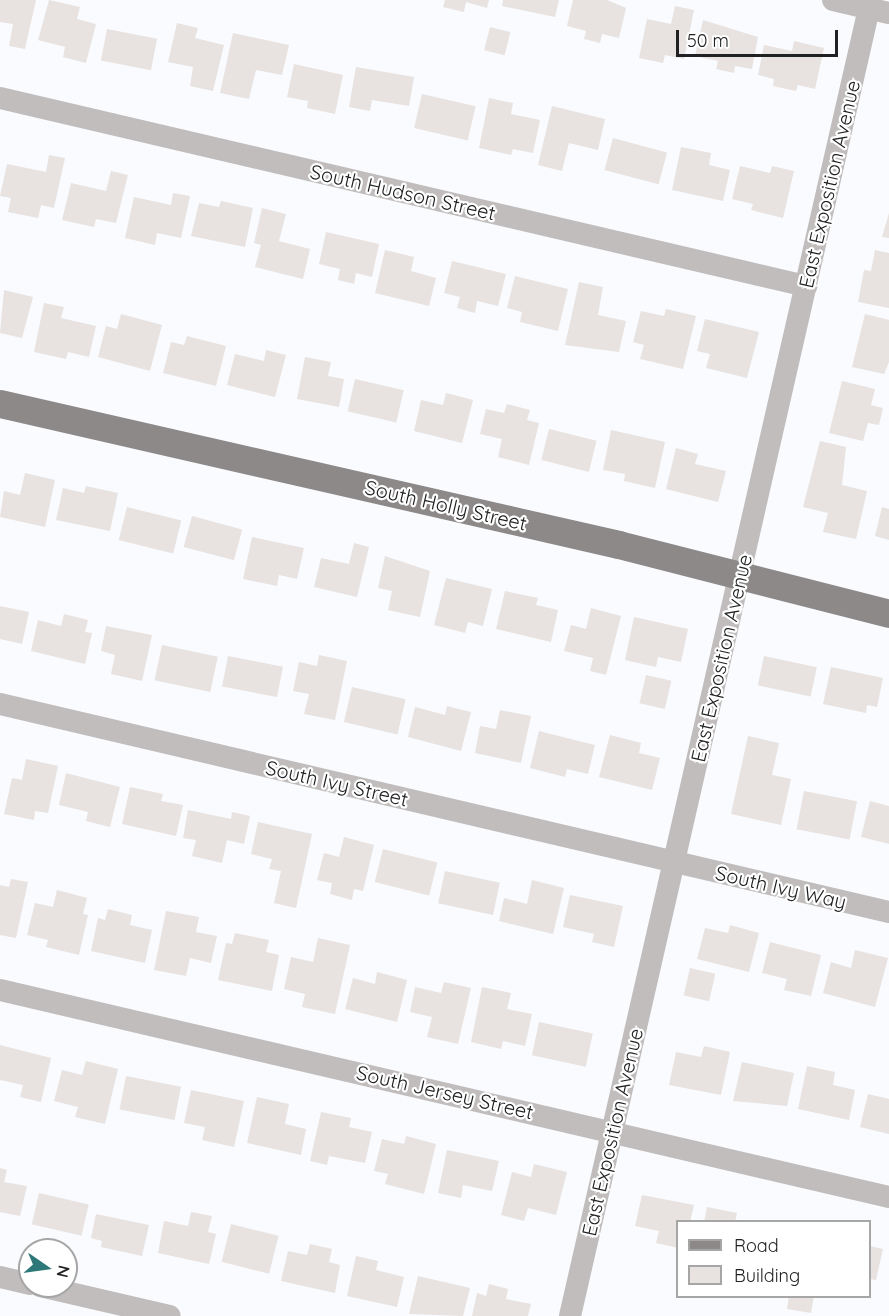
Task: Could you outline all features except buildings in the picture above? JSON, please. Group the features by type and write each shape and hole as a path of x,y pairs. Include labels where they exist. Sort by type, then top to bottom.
{"main road":[{"name":"South Holly Street","path":"0,404 740,575 889,614"}],"street":[{"path":"833,0 877,7"},
{"name":"East Exposition Avenue","path":"570,1316 806,286 877,7"},
{"name":"South Hudson Street","path":"0,98 806,286"},
{"name":"South Ivy Street","path":"0,704 673,862"},
{"name":"South Ivy Way","path":"673,862 889,912"},
{"name":"South Jersey Street","path":"0,990 889,1197"},
{"path":"0,1277 18,1281"},
{"path":"78,1295 170,1316"}]}
